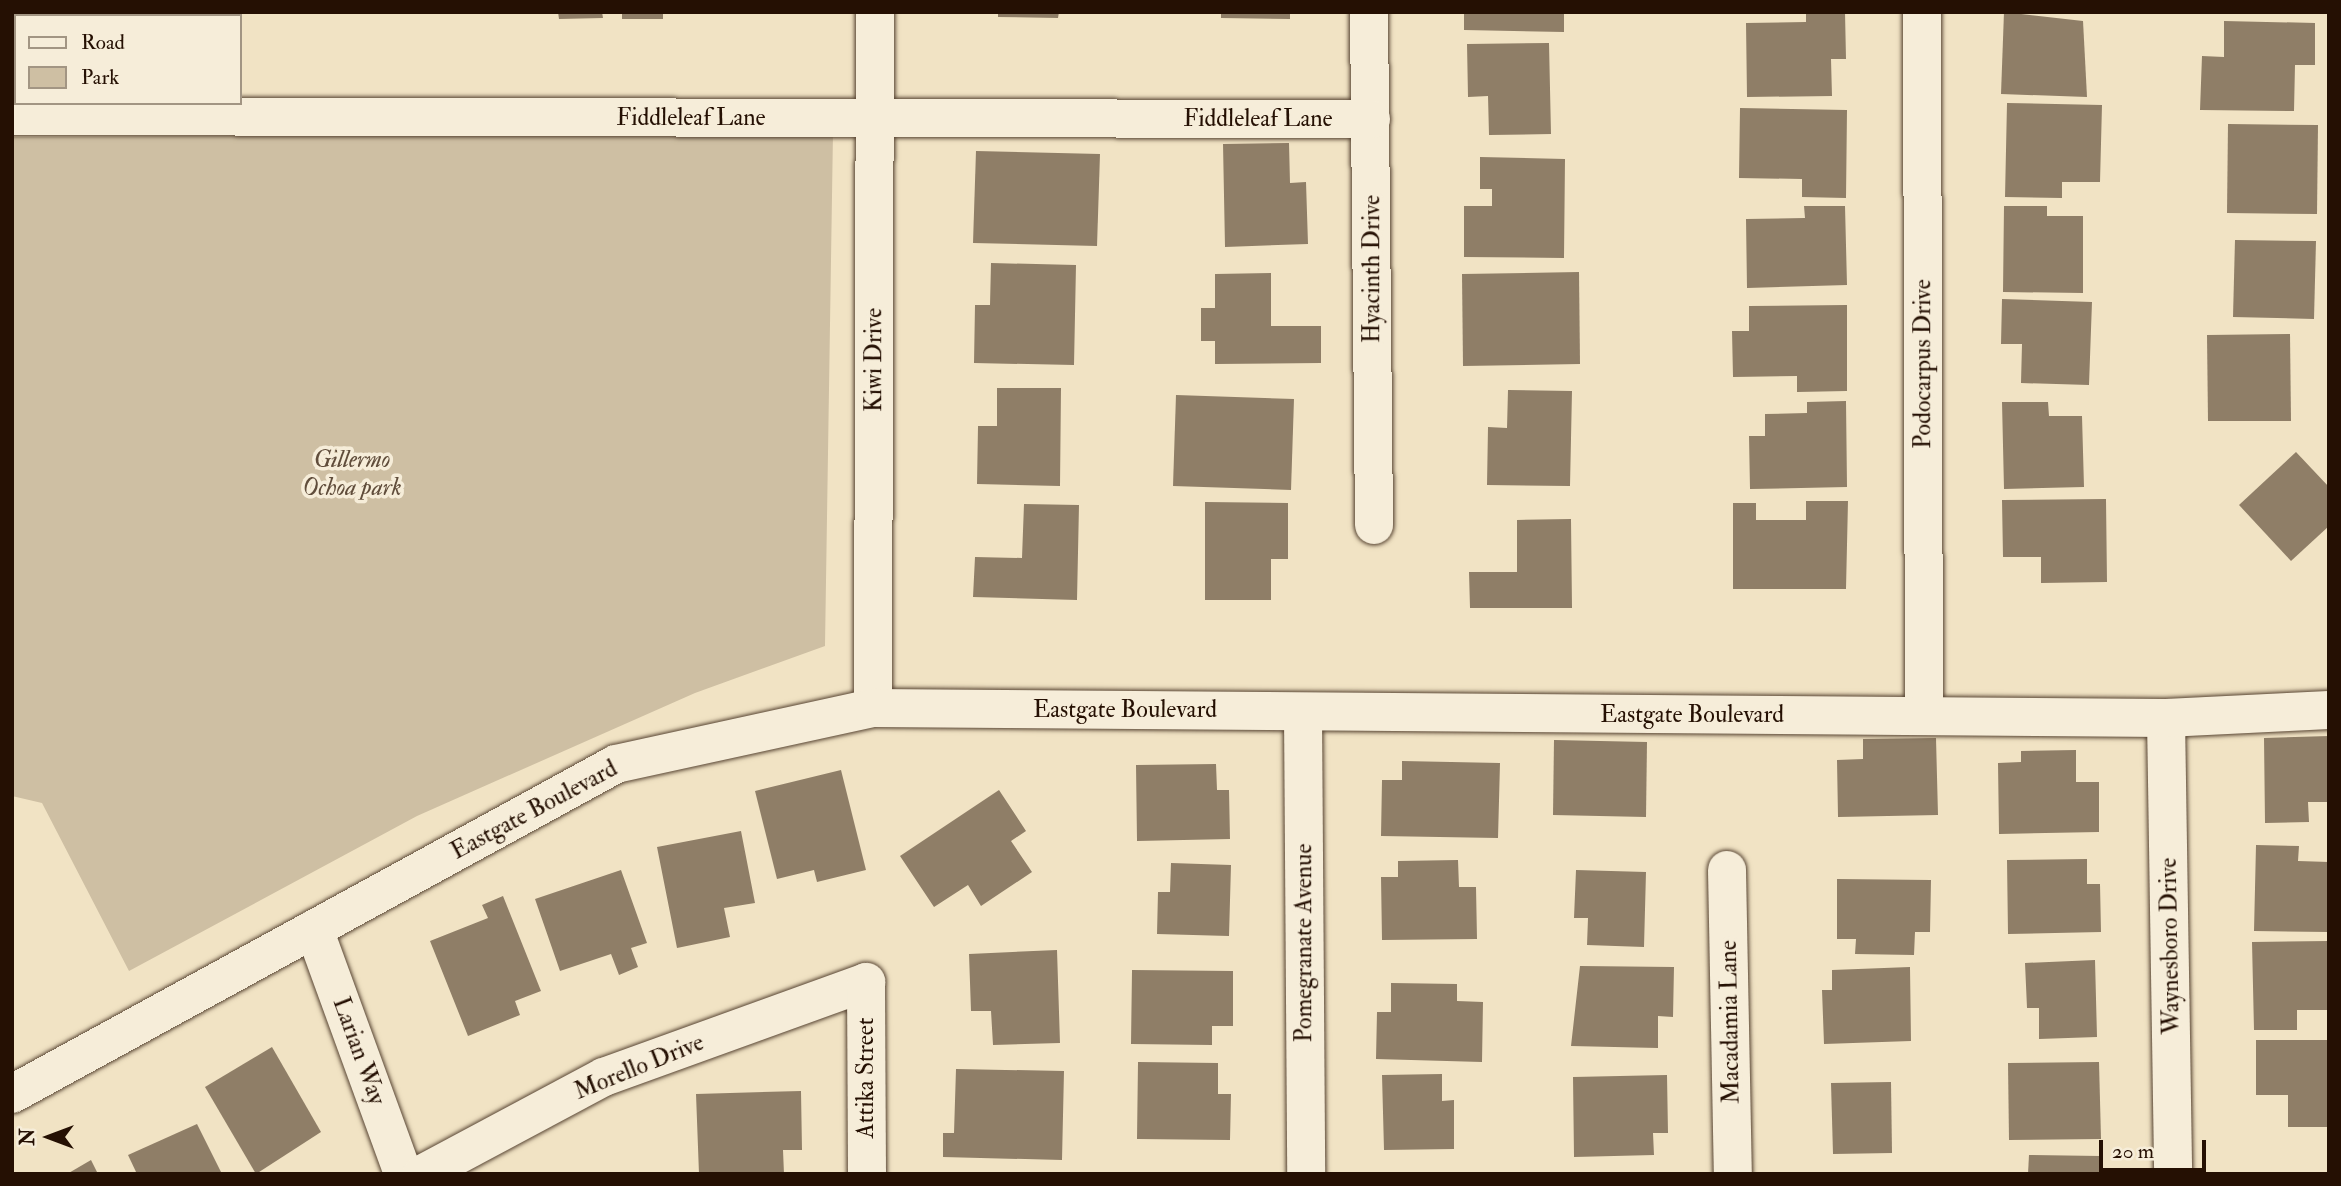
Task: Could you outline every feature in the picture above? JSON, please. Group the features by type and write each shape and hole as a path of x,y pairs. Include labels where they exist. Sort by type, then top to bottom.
{"street":[{"name":"Kiwi Drive","path":"873,708 875,12"},
{"name":"Hyacinth Drive","path":"1369,12 1374,525"},
{"name":"Podocarpus Drive","path":"1923,12 1924,716"},
{"name":"Fiddleleaf Lane","path":"12,116 1371,120"},
{"name":"Eastgate Boulevard","path":"12,1094 616,764 873,708 2166,718 2329,710"},
{"name":"Pomegranate Avenue","path":"1303,712 1306,1174"},
{"name":"Waynesboro Drive","path":"2166,718 2174,1174"},
{"name":"Macadamia Lane","path":"1727,870 1734,1174"},
{"name":"Larian Way","path":"314,929 403,1174"},
{"name":"Morello Drive","path":"422,1174 604,1077 866,982"},
{"name":"Attika Street","path":"866,982 867,1174"}],"green space":[{"name":"Gillermo Ochoa park","path":"833,132 825,646 695,693 417,816 129,971 42,803 12,796 12,137"}],"building":[{"path":"164,12 206,12 206,14"},
{"path":"558,12 602,12 603,18 559,19"},
{"path":"622,12 663,12 663,19 622,19"},
{"path":"998,12 1059,12 1058,18 998,17"},
{"path":"1221,12 1290,12 1290,19 1221,18"},
{"path":"1464,12 1564,12 1564,32 1464,30"},
{"path":"1806,12 1845,12 1846,59 1831,59 1832,96 1747,97 1746,23 1806,22"},
{"path":"2004,12 2083,21 2087,97 2001,94"},
{"path":"2224,21 2315,23 2315,65 2295,65 2294,111 2200,110 2202,56 2224,57"},
{"path":"1549,43 1551,134 1489,135 1488,96 1468,97 1467,44"},
{"path":"2007,103 2102,105 2100,182 2062,182 2062,198 2005,197"},
{"path":"1740,108 1847,110 1846,198 1802,197 1802,179 1739,178"},
{"path":"2228,124 2318,125 2317,214 2227,213"},
{"path":"1289,143 1290,183 1306,182 1308,244 1225,247 1223,144"},
{"path":"976,151 1100,154 1097,246 973,243"},
{"path":"1480,157 1565,159 1564,258 1464,257 1464,206 1492,206 1492,189 1480,189"},
{"path":"1804,206 1845,206 1847,285 1747,288 1746,219 1805,218"},
{"path":"2004,206 2047,206 2047,216 2083,216 2083,293 2003,292"},
{"path":"2235,240 2316,241 2314,319 2233,317"},
{"path":"991,263 1076,265 1074,365 974,363 975,305 990,305"},
{"path":"1579,272 1580,364 1463,366 1462,274"},
{"path":"1271,273 1271,326 1321,326 1321,363 1215,364 1215,341 1201,341 1201,308 1215,308 1215,274"},
{"path":"2002,299 2092,302 2089,385 2021,383 2022,344 2001,344"},
{"path":"1847,305 1847,391 1797,392 1797,376 1733,377 1732,331 1749,331 1749,306"},
{"path":"2290,334 2291,421 2208,421 2207,335"},
{"path":"997,388 1061,388 1060,486 977,484 978,426 997,426"},
{"path":"1508,390 1572,391 1570,486 1487,485 1488,427 1507,428"},
{"path":"1176,395 1294,399 1291,490 1173,486"},
{"path":"1846,401 1847,487 1750,489 1749,436 1765,436 1765,414 1807,413 1807,402"},
{"path":"2002,402 2048,402 2049,416 2082,416 2084,487 2004,489"},
{"path":"2296,452 2329,487 2329,526 2291,561 2239,505"},
{"path":"2106,499 2107,582 2041,583 2041,557 2003,557 2002,500"},
{"path":"1806,501 1848,501 1846,589 1733,589 1733,503 1756,503 1756,520 1806,520"},
{"path":"1205,502 1288,503 1288,559 1271,559 1271,600 1205,600"},
{"path":"1024,504 1079,505 1077,600 973,597 975,557 1022,558"},
{"path":"1571,519 1572,608 1470,608 1469,572 1517,572 1517,520"},
{"path":"2329,736 2329,802 2308,802 2309,822 2265,823 2264,738"},
{"path":"1936,738 1938,815 1838,817 1837,760 1863,759 1863,739"},
{"path":"1554,740 1647,742 1646,817 1553,815"},
{"path":"2076,750 2076,782 2099,782 2099,832 1999,834 1998,763 2021,762 2021,751"},
{"path":"1402,761 1500,763 1498,838 1381,836 1382,780 1402,780"},
{"path":"1216,764 1217,790 1229,790 1230,839 1137,841 1136,765"},
{"path":"841,770 866,870 817,882 814,870 777,879 755,791"},
{"path":"999,790 1026,831 1011,841 1032,872 981,906 968,885 934,907 900,856"},
{"path":"741,831 755,903 724,908 730,937 677,948 657,847"},
{"path":"2256,845 2299,846 2298,861 2329,862 2329,932 2254,931"},
{"path":"2087,859 2087,884 2100,884 2101,932 2008,934 2007,860"},
{"path":"1458,860 1459,887 1476,887 1477,939 1382,940 1381,877 1398,877 1398,861"},
{"path":"1171,863 1231,865 1229,936 1157,934 1158,892 1170,892"},
{"path":"621,870 647,943 631,948 638,967 619,975 611,954 560,971 535,899"},
{"path":"1576,870 1646,872 1644,947 1587,945 1588,918 1574,918"},
{"path":"1837,879 1931,880 1930,932 1915,932 1914,955 1855,954 1856,939 1837,939"},
{"path":"503,896 541,991 515,1001 520,1015 468,1036 430,941 488,918 482,905"},
{"path":"2329,941 2329,1010 2297,1010 2297,1030 2254,1030 2252,942"},
{"path":"1057,950 1060,1043 993,1045 991,1011 971,1011 969,954"},
{"path":"2095,960 2097,1037 2039,1039 2039,1008 2027,1008 2025,963"},
{"path":"1580,966 1674,967 1673,1017 1658,1016 1658,1048 1571,1046"},
{"path":"1910,967 1911,1041 1824,1044 1822,990 1832,990 1832,970"},
{"path":"1132,970 1233,971 1233,1026 1212,1026 1212,1045 1131,1044"},
{"path":"1391,983 1457,984 1457,1001 1483,1002 1482,1062 1376,1059 1377,1012 1391,1012"},
{"path":"2256,1040 2329,1040 2329,1127 2288,1127 2288,1095 2256,1095"},
{"path":"272,1047 321,1132 256,1174 205,1087"},
{"path":"1138,1062 1218,1063 1218,1094 1231,1094 1230,1140 1137,1139"},
{"path":"2099,1062 2101,1139 2009,1140 2008,1063"},
{"path":"956,1069 1064,1071 1062,1160 943,1157 943,1133 954,1133"},
{"path":"1442,1074 1442,1101 1454,1100 1454,1149 1384,1150 1382,1075"},
{"path":"1667,1075 1668,1133 1653,1133 1654,1155 1574,1157 1573,1077"},
{"path":"1891,1082 1892,1153 1833,1154 1831,1083"},
{"path":"801,1091 802,1150 783,1150 784,1174 699,1174 696,1094"},
{"path":"197,1124 222,1174 137,1174 128,1155"},
{"path":"2029,1155 2100,1156 2100,1174 2028,1174"},
{"path":"91,1160 98,1174 67,1174"}]}
